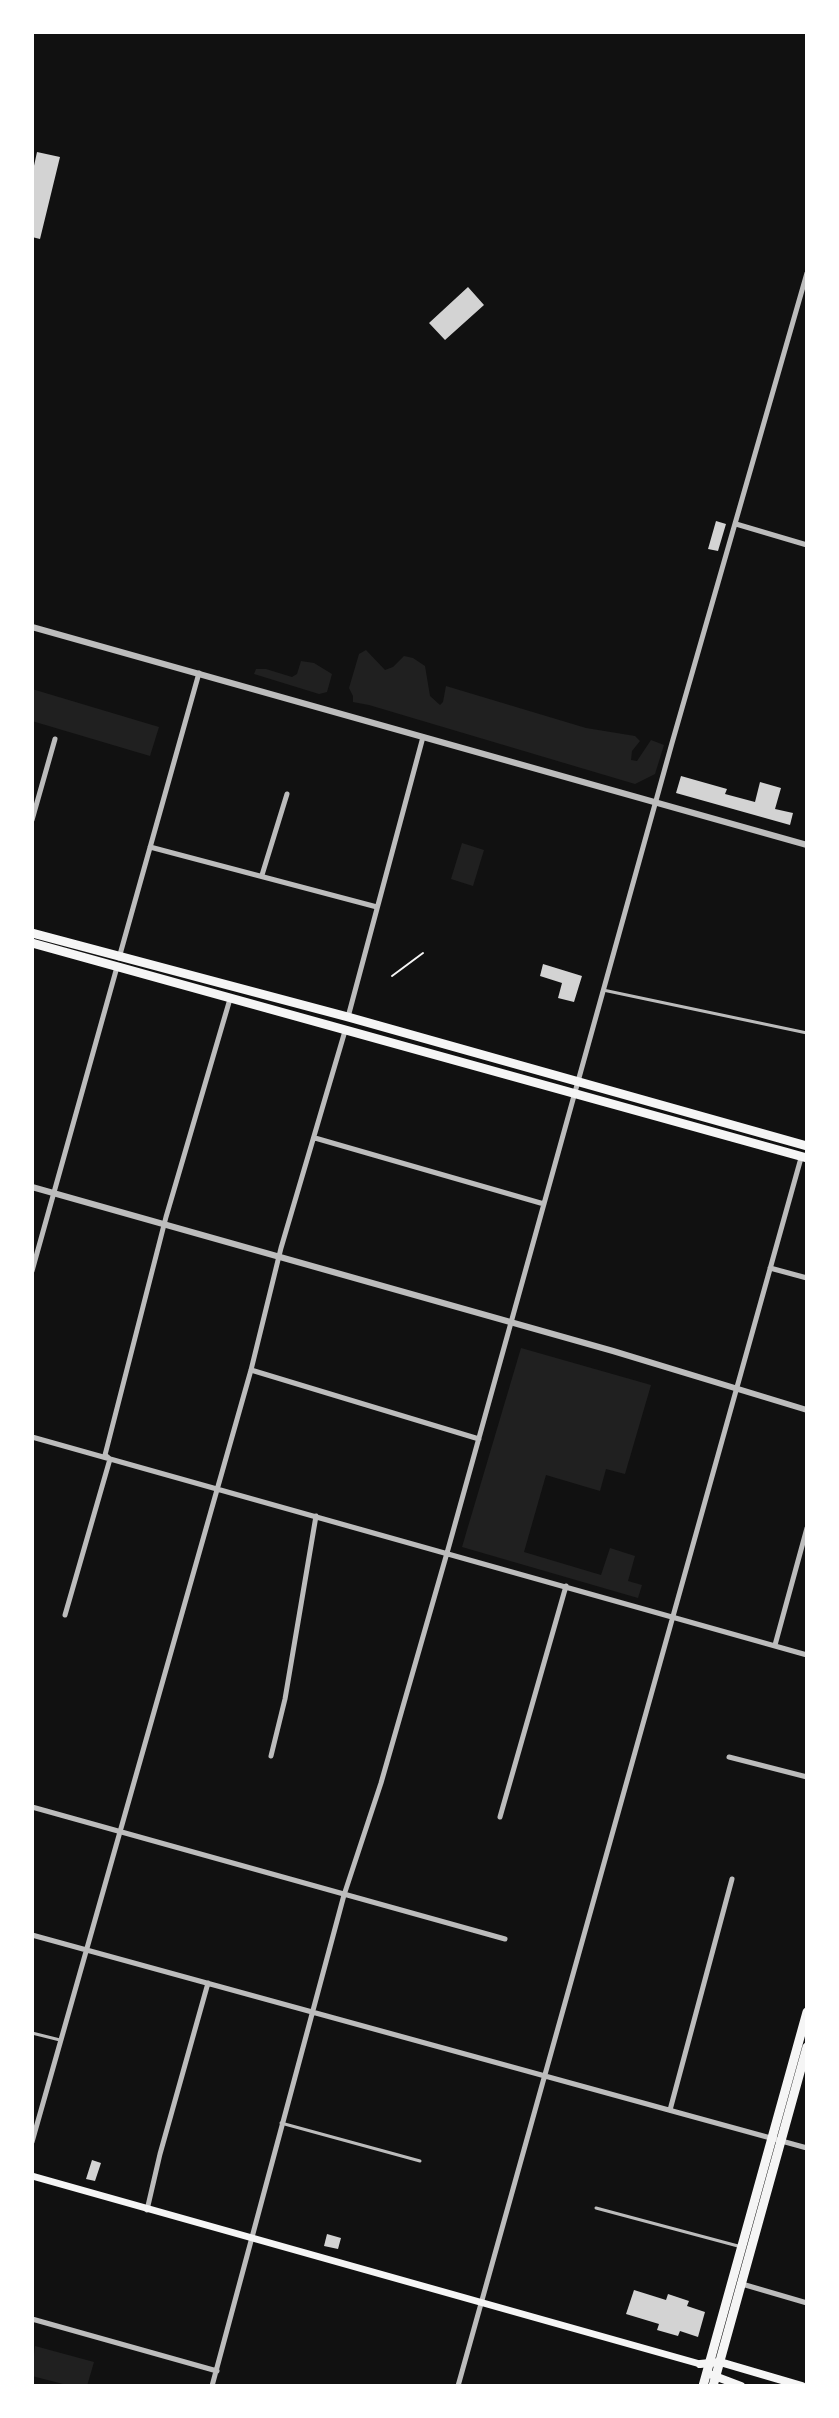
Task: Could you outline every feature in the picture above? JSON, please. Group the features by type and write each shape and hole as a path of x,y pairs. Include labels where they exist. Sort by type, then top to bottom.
{"highway":[{"path":"32,933 231,998 346,1030 807,1144"},
{"path":"32,943 348,1017 804,1158"},
{"path":"711,2371 741,2247 807,2012"},
{"path":"703,2386 742,2284 807,2047"}],"main road":[{"path":"32,2176 481,2301 711,2371 802,2386"},
{"path":"711,2371 741,2386"}],"street":[{"path":"212,2386 344,1895 381,1783 447,1553 807,273"},
{"path":"736,524 807,545"},
{"path":"32,627 807,845"},
{"path":"32,1271 199,673"},
{"path":"348,1017 423,737"},
{"path":"32,820 55,739"},
{"path":"262,875 287,794"},
{"path":"150,847 377,907"},
{"path":"110,1459 105,1455 164,1224 231,998"},
{"path":"32,2142 251,1370 279,1256 346,1030"},
{"path":"315,1138 544,1204"},
{"path":"458,2386 770,1268 804,1158"},
{"path":"32,1187 511,1322 807,1410"},
{"path":"770,1268 807,1278"},
{"path":"251,1370 479,1439"},
{"path":"32,1437 807,1655"},
{"path":"65,1615 110,1459"},
{"path":"271,1756 285,1699 316,1516"},
{"path":"775,1645 807,1528"},
{"path":"500,1817 566,1586"},
{"path":"729,1757 807,1777"},
{"path":"32,1807 505,1939"},
{"path":"670,2110 732,1879"},
{"path":"32,1935 807,2148"},
{"path":"147,2210 163,2140 208,1983"},
{"path":"742,2284 807,2303"},
{"path":"32,2319 217,2371"}],"lane":[{"path":"603,990 807,1033"},
{"path":"32,2033 60,2040"},
{"path":"281,2123 420,2161"},
{"path":"596,2208 741,2247"}],"path":[{"path":"392,976 423,953"}],"shaded area":[{"path":"366,650 385,670 404,656 425,666 430,696 440,705 446,686 586,728 635,736 640,741 632,751 631,760 637,761 651,740 664,745 655,774 635,784 353,702 349,688 359,654"},
{"path":"301,661 314,663 332,674 327,692 319,694 254,674 256,669 266,669 292,677 297,674"},
{"path":"32,689 159,727 150,756 32,721"},
{"path":"462,843 484,850 473,886 451,879"},
{"path":"521,1348 651,1385 625,1474 606,1469 600,1491 546,1475 524,1552 601,1575 610,1548 635,1556 628,1581 642,1585 638,1598 462,1547"},
{"path":"35,2346 94,2362 87,2386 71,2386 32,2376"}],"building":[{"path":"37,152 60,157 40,239 32,237 32,175"},
{"path":"468,287 484,305 445,340 429,323"},
{"path":"716,521 726,524 718,551 708,549"},
{"path":"681,776 727,789 725,794 755,802 760,782 781,788 775,809 793,813 790,825 676,793"},
{"path":"543,964 582,976 574,1002 558,998 562,983 540,976"},
{"path":"92,2160 101,2163 95,2181 86,2179"},
{"path":"327,2234 341,2238 338,2249 324,2246"},
{"path":"634,2290 666,2300 668,2294 689,2301 687,2306 705,2312 698,2337 680,2331 678,2336 657,2330 659,2324 626,2314"}]}
